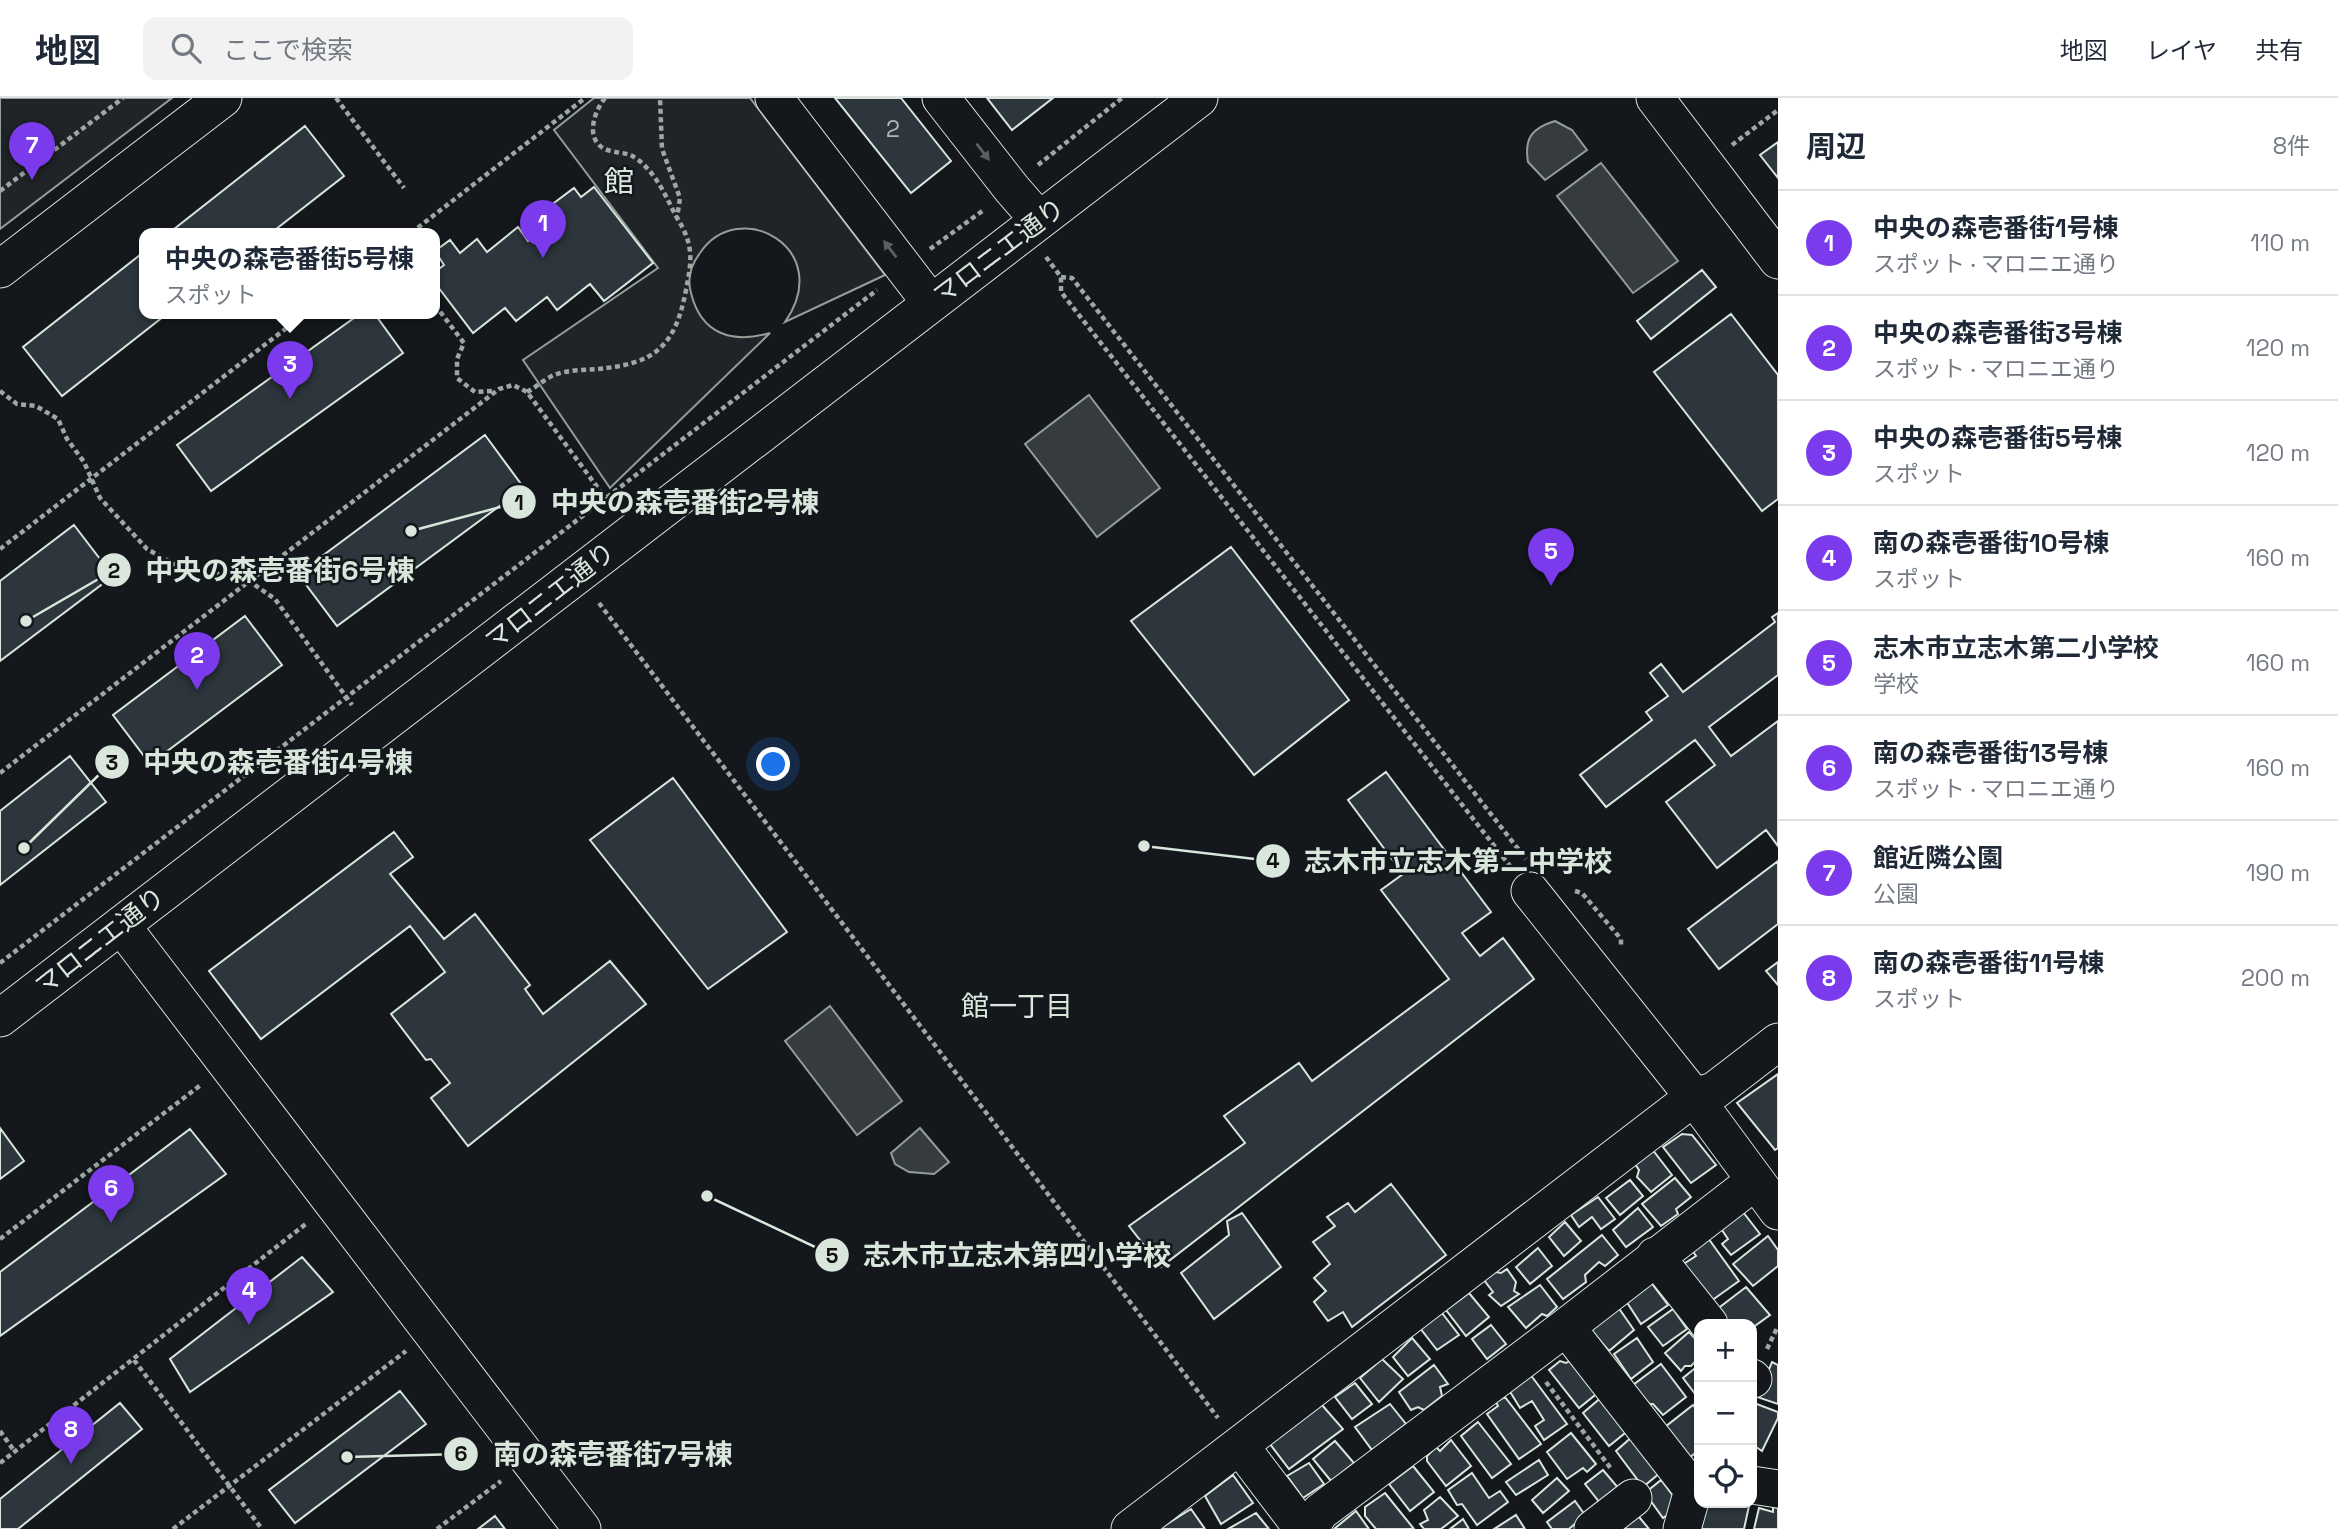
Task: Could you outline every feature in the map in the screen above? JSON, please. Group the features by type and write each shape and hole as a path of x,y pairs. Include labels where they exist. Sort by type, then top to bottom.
{"street":[{"path":"0,269 223,98"},
{"path":"774,98 931,303"},
{"path":"941,98 1012,189 1040,236"},
{"name":"マロニエ通り","path":"0,1018 931,303 1040,236 1199,98"},
{"path":"1655,98 1778,260"},
{"path":"1531,879 1778,1211"},
{"path":"121,925 582,1529"},
{"path":"1130,1529 1694,1097 1714,1091 1778,1042"},
{"path":"1309,1529 1320,1512 1755,1181"},
{"path":"1655,1256 1705,1319"},
{"path":"1566,1327 1694,1487"},
{"path":"1240,1446 1303,1529"},
{"path":"1757,1486 1778,1489"},
{"path":"1682,1529 1694,1495"},
{"path":"1592,1529 1633,1498"}],"path":[{"path":"0,191 123,98"},
{"path":"336,98 404,188"},
{"path":"417,228 585,98"},
{"path":"527,392 555,375 637,364 661,348 674,332 684,304 692,255 686,233 653,174 645,165 624,151 612,151 599,145 591,131 595,109 605,98"},
{"path":"660,98 662,149 680,198 677,218"},
{"path":"1031,171 1122,98"},
{"path":"1730,146 1778,110"},
{"path":"922,255 995,202"},
{"path":"1040,236 1061,277 1061,292 1531,879"},
{"path":"1061,277 1072,278 1531,879"},
{"path":"0,963 878,290"},
{"path":"440,312 464,343 457,359 457,378 475,392 495,391 513,385 527,392 606,499"},
{"path":"0,549 298,319"},
{"path":"0,391 17,404 36,406 58,419 67,439 84,462 100,498 147,549 174,564 249,581 275,599 346,697"},
{"path":"0,773 495,391"},
{"path":"592,594 1240,1446"},
{"path":"1572,890 1582,893 1621,940 1621,952"},
{"path":"0,1239 209,1078"},
{"path":"0,1463 316,1216"},
{"path":"173,1529 414,1346"},
{"path":"1526,1356 1633,1498"},
{"path":"134,1360 262,1529"},
{"path":"0,1431 15,1452"},
{"path":"437,1529 511,1473"}],"shaded area":[{"path":"0,98 172,98 0,229"},
{"path":"594,98 750,98 885,275 785,322 798,296 799,272 791,253 776,238 757,230 737,229 717,236 700,253 691,272 690,288 702,318 710,327 731,336 770,333 610,488 523,360 658,268 554,130"},
{"path":"1555,121 1572,130 1587,150 1545,180 1528,162 1527,146 1535,131"},
{"path":"1601,163 1678,261 1633,293 1557,196"},
{"path":"1089,395 1160,488 1097,537 1025,444"},
{"path":"830,1006 902,1101 857,1135 785,1041"},
{"path":"920,1128 949,1162 934,1174 909,1172 895,1164 891,1153"}],"building":[{"path":"835,98 901,98 951,161 911,193"},
{"path":"987,98 1053,98 1012,130"},
{"path":"305,126 344,176 277,228 175,228"},
{"path":"1778,142 1778,178 1760,155"},
{"path":"594,187 653,263 604,301 590,284 557,310 547,297 516,321 505,308 473,333 440,290 440,268 444,265 440,259 440,247 450,240 460,253 477,239 487,252 518,227 528,241 559,217 550,206 574,188 581,197"},
{"path":"139,256 139,319 160,319 62,396 23,347"},
{"path":"1702,270 1716,287 1651,339 1637,321"},
{"path":"1731,314 1778,375 1778,499 1762,511 1654,372"},
{"path":"353,319 378,319 403,353 211,491 177,445"},
{"path":"485,435 524,488 337,626 298,574"},
{"path":"74,525 113,576 0,661 0,581"},
{"path":"1231,547 1349,700 1254,775 1131,621"},
{"path":"1778,613 1778,675 1709,727 1731,756 1778,721 1778,846 1766,830 1717,868 1666,802 1715,765 1695,740 1606,807 1580,775 1652,720 1646,712 1668,696 1650,673 1661,664 1683,692 1775,622 1772,617"},
{"path":"245,616 282,665 150,764 113,715"},
{"path":"70,756 106,802 0,885 0,811"},
{"path":"1386,772 1491,912 1462,933 1480,956 1503,938 1534,979 1161,1267 1129,1226 1245,1143 1224,1116 1299,1063 1312,1081 1449,979 1381,890 1403,874 1348,800"},
{"path":"673,778 787,932 708,989 590,840"},
{"path":"394,832 413,857 390,874 444,939 475,914 530,985 525,989 543,1014 610,961 646,1004 468,1146 431,1098 450,1083 431,1059 426,1060 391,1014 445,972 410,926 261,1039 209,971"},
{"path":"1778,861 1778,924 1719,969 1688,929"},
{"path":"1778,962 1778,985 1766,971"},
{"path":"1778,1074 1778,1148 1775,1150 1737,1103"},
{"path":"0,1128 24,1161 0,1179"},
{"path":"190,1129 226,1174 0,1336 0,1272"},
{"path":"1682,1134 1692,1135 1716,1165 1691,1183 1663,1147"},
{"path":"1652,1149 1672,1175 1651,1192 1637,1177 1639,1170 1635,1164"},
{"path":"1675,1178 1691,1197 1676,1209 1678,1214 1661,1226 1642,1204"},
{"path":"1630,1180 1643,1196 1620,1215 1606,1198"},
{"path":"1391,1184 1446,1255 1352,1327 1343,1312 1328,1321 1314,1302 1326,1291 1314,1278 1330,1264 1313,1242 1335,1226 1327,1217 1348,1203 1355,1212"},
{"path":"1598,1197 1615,1219 1601,1229 1592,1217 1579,1227 1571,1215"},
{"path":"1638,1208 1653,1227 1626,1247 1613,1230"},
{"path":"1743,1212 1760,1234 1731,1255 1722,1244 1728,1239 1720,1227"},
{"path":"1242,1213 1281,1267 1214,1319 1181,1273 1229,1235 1227,1221"},
{"path":"1565,1222 1581,1241 1564,1256 1549,1237"},
{"path":"1602,1235 1618,1255 1605,1266 1599,1262 1585,1275 1586,1282 1563,1299 1547,1279"},
{"path":"1768,1236 1778,1250 1778,1266 1753,1286 1733,1264"},
{"path":"1708,1238 1739,1281 1711,1301 1682,1265 1696,1256 1692,1250"},
{"path":"1538,1248 1552,1266 1530,1284 1516,1267"},
{"path":"302,1257 333,1292 190,1392 170,1359"},
{"path":"1507,1269 1516,1282 1514,1291 1519,1294 1501,1306 1489,1295 1493,1292 1484,1280"},
{"path":"1650,1281 1668,1305 1641,1324 1626,1301"},
{"path":"1540,1285 1557,1307 1547,1316 1542,1314 1526,1328 1508,1307"},
{"path":"1746,1287 1770,1315 1757,1324 1757,1319 1723,1319 1716,1310"},
{"path":"1469,1293 1489,1317 1466,1336 1446,1310"},
{"path":"1618,1307 1634,1330 1609,1351 1590,1329"},
{"path":"1673,1309 1687,1329 1663,1346 1648,1327"},
{"path":"1442,1313 1459,1335 1437,1350 1420,1328"},
{"path":"1491,1325 1506,1344 1487,1359 1472,1339"},
{"path":"1689,1332 1694,1338 1694,1363 1691,1366 1685,1366 1681,1371 1665,1353"},
{"path":"1412,1338 1430,1359 1408,1376 1393,1357"},
{"path":"1637,1338 1653,1362 1631,1379 1614,1354"},
{"path":"1575,1358 1600,1391 1579,1408 1549,1370 1560,1361 1566,1363"},
{"path":"1382,1359 1403,1379 1379,1402 1360,1378"},
{"path":"1772,1362 1778,1365 1778,1404 1757,1397"},
{"path":"1661,1364 1686,1397 1663,1415 1653,1404 1649,1404 1633,1385"},
{"path":"1434,1365 1448,1384 1440,1387 1442,1396 1424,1410 1418,1407 1411,1410 1399,1392"},
{"path":"1694,1369 1694,1392 1683,1378"},
{"path":"1530,1374 1567,1424 1544,1440 1535,1426 1544,1420 1532,1401 1520,1408 1509,1390"},
{"path":"1355,1383 1372,1404 1352,1419 1335,1397"},
{"path":"400,1391 426,1424 295,1523 269,1490"},
{"path":"1603,1396 1630,1429 1609,1446 1583,1413"},
{"path":"1505,1397 1541,1444 1519,1459 1487,1414 1498,1406 1496,1402"},
{"path":"120,1403 142,1429 18,1529 0,1529 0,1499"},
{"path":"1390,1404 1406,1424 1372,1450 1355,1427"},
{"path":"1757,1404 1778,1412 1778,1418 1762,1451 1757,1448"},
{"path":"1322,1405 1343,1429 1289,1469 1270,1444"},
{"path":"1693,1405 1694,1454 1689,1458 1665,1427"},
{"path":"1478,1422 1511,1464 1492,1478 1461,1436"},
{"path":"1571,1433 1596,1464 1587,1472 1583,1468 1567,1479 1547,1452"},
{"path":"1633,1436 1661,1472 1643,1487 1616,1451"},
{"path":"1451,1440 1471,1466 1446,1486 1427,1461 1427,1456 1436,1447 1440,1451"},
{"path":"1335,1441 1354,1463 1331,1481 1313,1459"},
{"path":"1539,1460 1548,1475 1516,1495 1506,1482"},
{"path":"1309,1463 1324,1484 1303,1498 1287,1476"},
{"path":"1413,1466 1434,1492 1410,1511 1389,1484"},
{"path":"1603,1470 1620,1490 1600,1503 1585,1484"},
{"path":"1472,1473 1489,1498 1500,1491 1508,1502 1477,1525 1462,1504 1457,1505 1448,1490"},
{"path":"1233,1475 1253,1503 1221,1524 1205,1496"},
{"path":"1557,1478 1569,1491 1543,1513 1532,1500"},
{"path":"1661,1480 1674,1497 1670,1513 1663,1518 1645,1493"},
{"path":"1385,1493 1414,1529 1376,1529 1365,1516 1365,1507"},
{"path":"1440,1497 1458,1516 1441,1529 1424,1529 1420,1524 1428,1520 1424,1510"},
{"path":"1575,1501 1585,1515 1569,1529 1552,1529 1547,1522"},
{"path":"1773,1507 1778,1508 1778,1529 1754,1529 1759,1508 1773,1512"},
{"path":"1704,1508 1749,1508 1744,1529 1701,1529"},
{"path":"1191,1509 1205,1529 1159,1529"},
{"path":"1356,1511 1369,1529 1334,1529"},
{"path":"1635,1512 1649,1529 1620,1529"},
{"path":"1256,1513 1269,1529 1228,1529"},
{"path":"1516,1515 1525,1529 1494,1529"},
{"path":"495,1516 505,1529 478,1529"},
{"path":"1463,1519 1469,1529 1450,1529"}],"place":[{"name":"館近隣公園","path":"32,180"},
{"name":"中央の森壱番街1号棟","path":"543,258"},
{"name":"中央の森壱番街5号棟","path":"290,399"},
{"name":"中央の森壱番街2号棟","path":"411,531"},
{"name":"志木市立志木第二小学校","path":"1551,586"},
{"name":"中央の森壱番街6号棟","path":"26,621"},
{"name":"中央の森壱番街3号棟","path":"197,690"},
{"name":"志木市立志木第二中学校","path":"1144,846"},
{"name":"中央の森壱番街4号棟","path":"24,848"},
{"name":"志木市立志木第四小学校","path":"707,1196"},
{"name":"南の森壱番街13号棟","path":"111,1223"},
{"name":"南の森壱番街10号棟","path":"249,1325"},
{"name":"南の森壱番街7号棟","path":"347,1457"},
{"name":"南の森壱番街11号棟","path":"71,1464"}],"district":[{"name":"館","path":"619,181"},
{"name":"館一丁目","path":"1017,1006"}]}
